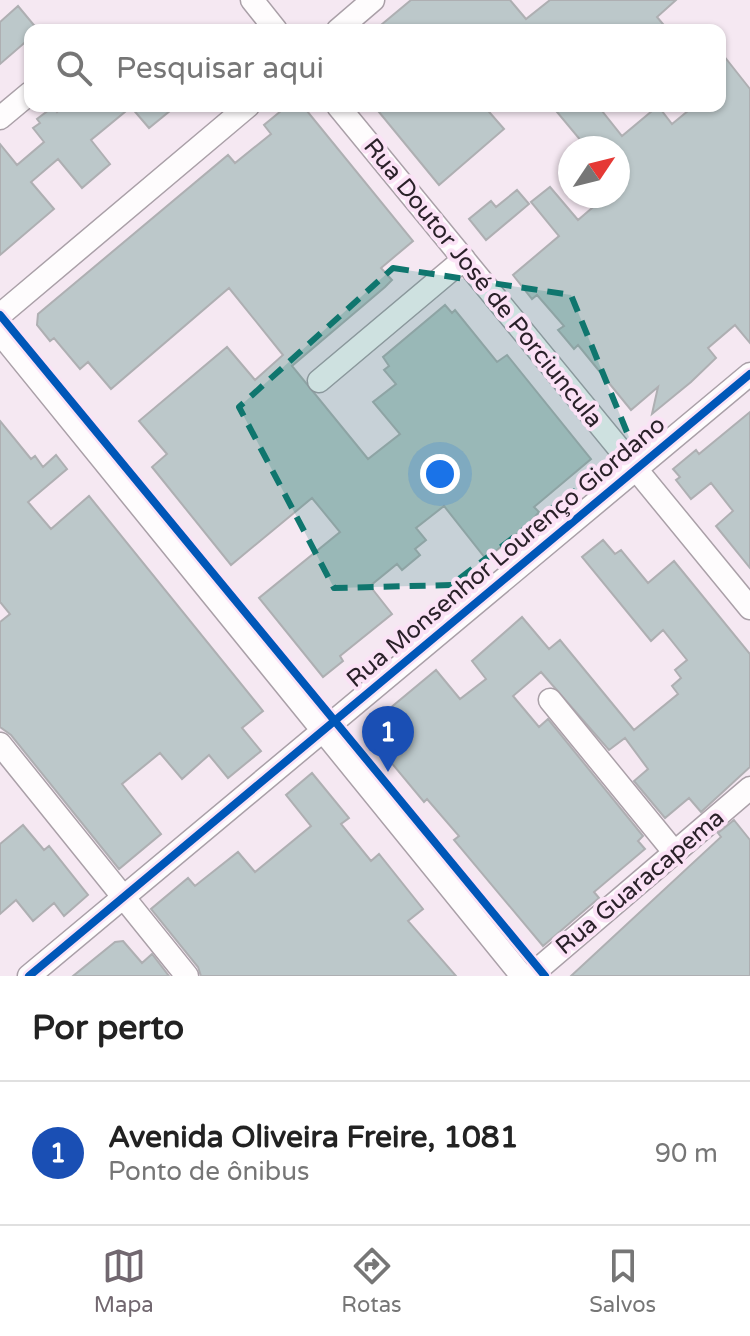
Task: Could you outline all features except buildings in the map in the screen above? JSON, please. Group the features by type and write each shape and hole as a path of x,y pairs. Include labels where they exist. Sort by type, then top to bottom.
{"street":[{"path":"252,0 271,24"},
{"path":"345,24 373,0"},
{"path":"0,118 24,98"},
{"path":"0,315 241,112"},
{"name":"Rua Doutor José de Porciuncula","path":"343,112 750,608"},
{"path":"319,381 464,259"},
{"path":"0,333 522,976"},
{"name":"Rua Monsenhor Lourenço Giordano","path":"29,976 750,374"},
{"path":"550,700 675,853"},
{"path":"0,744 187,976"},
{"name":"Rua Guaracapema","path":"530,976 750,788"}],"highlighted area":[{"path":"393,268 571,295 633,447 451,585 334,588 239,407"}],"cycle path":[{"path":"0,315 545,976"},
{"path":"29,976 750,374"}],"place":[{"name":"Avenida Oliveira Freire, 1081","path":"388,772"}]}
